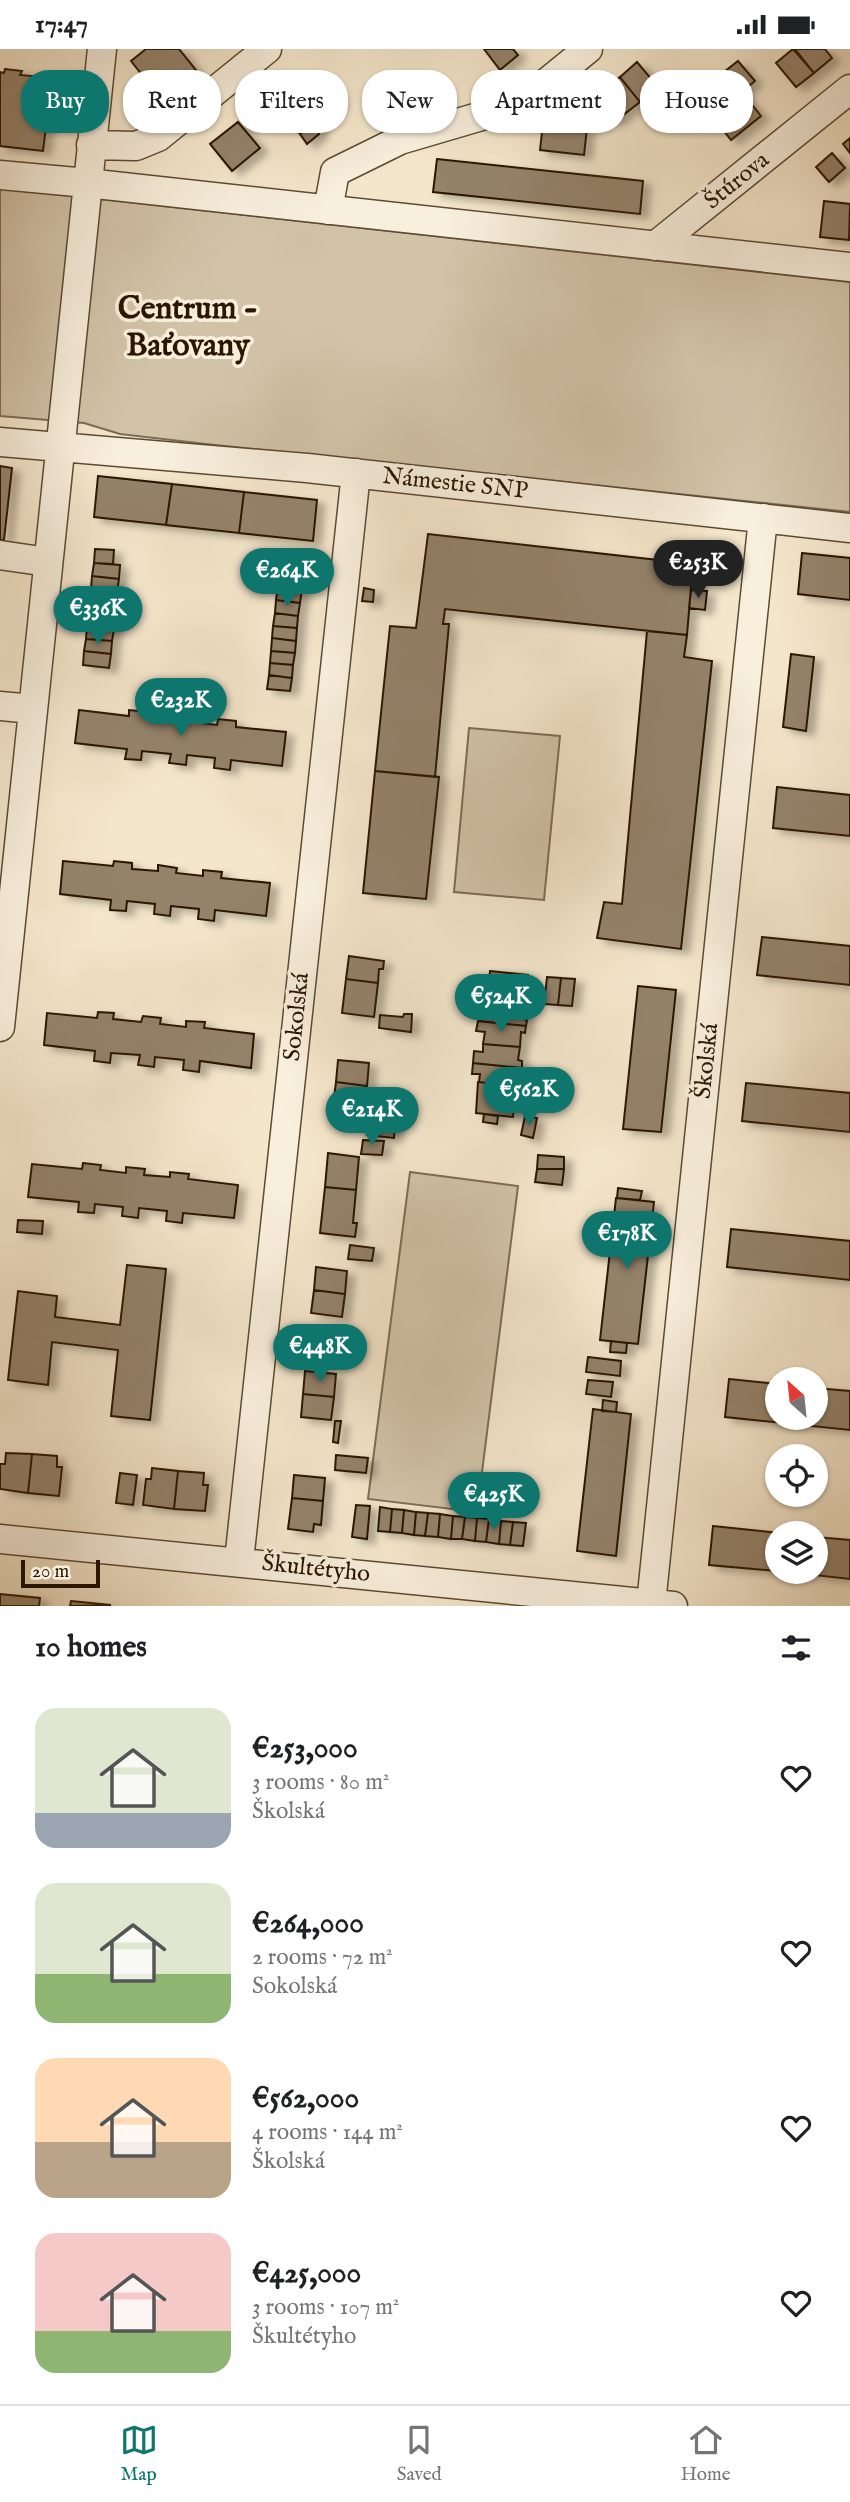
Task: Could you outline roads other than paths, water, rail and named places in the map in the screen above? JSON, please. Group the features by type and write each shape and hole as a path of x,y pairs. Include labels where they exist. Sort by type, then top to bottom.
{"street":[{"path":"0,1027 5,928 33,709 102,49"},
{"path":"91,145 136,146 158,137 267,49"},
{"path":"328,210 335,172 400,140 519,105 588,49"},
{"name":"Štúrova","path":"655,246 850,89"},
{"path":"0,175 850,267"},
{"name":"Námestie SNP","path":"0,442 356,473 850,528"},
{"name":"Sokolská","path":"239,1561 356,473"},
{"name":"Školská","path":"662,1605 763,518"},
{"path":"0,555 48,562"},
{"path":"0,706 33,709"},
{"name":"Škultétyho","path":"0,1539 662,1605"}],"district":[{"name":"Centrum - Baťovany","path":"188,328"}]}
